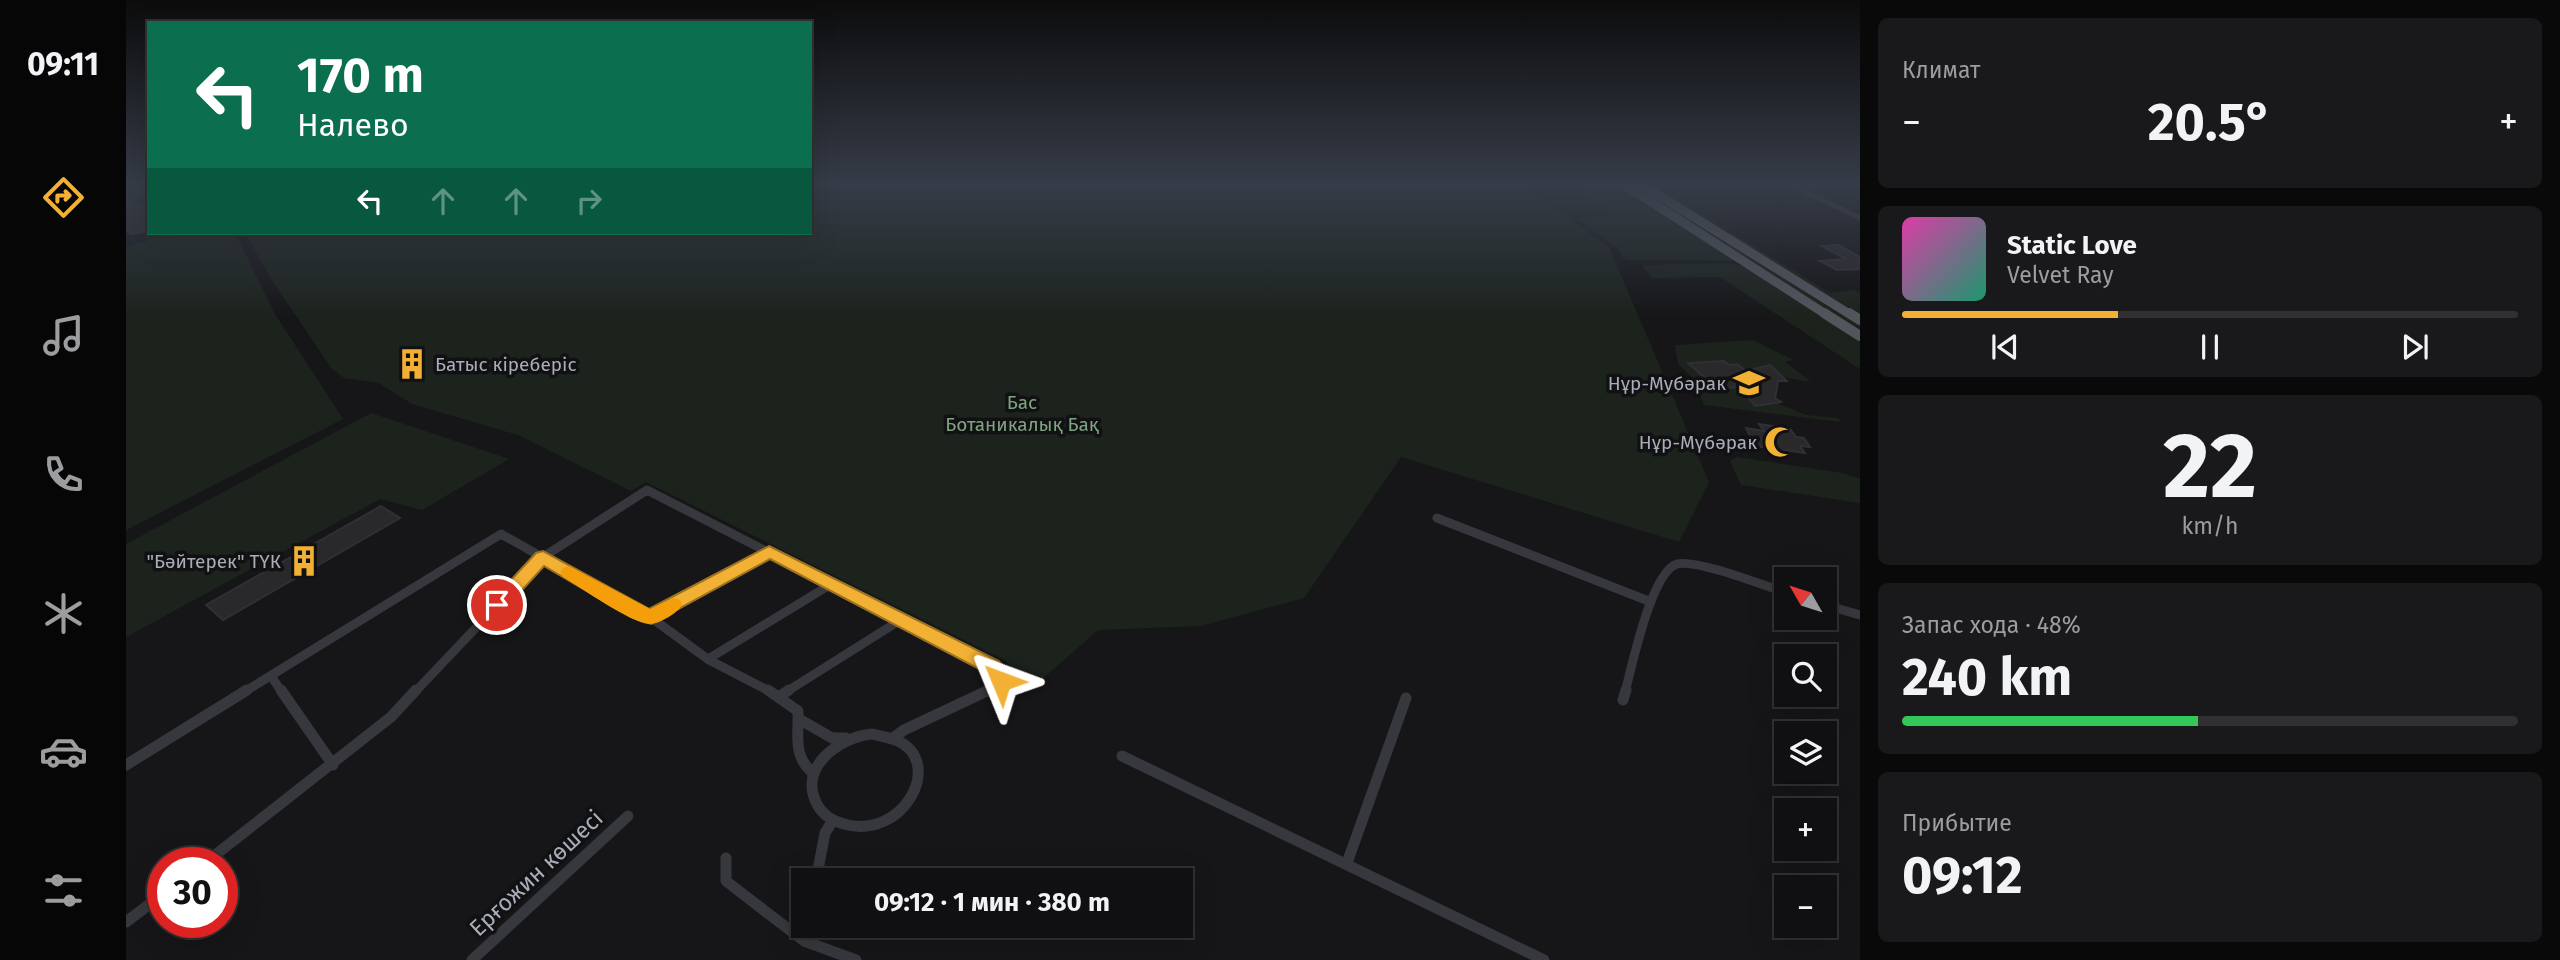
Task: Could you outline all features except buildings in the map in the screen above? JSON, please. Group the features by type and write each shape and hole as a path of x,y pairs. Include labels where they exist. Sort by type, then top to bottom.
{"main road":[{"path":"1692,228 1860,336"},
{"path":"1711,228 1860,320"}],"street":[{"path":"226,847 391,717 543,557 647,490 833,583 992,667 1000,674 1001,681 995,688 904,730 893,738"},
{"path":"1437,518 1651,601"},
{"path":"126,765 501,534 637,612 651,617 708,659 780,696 798,711 797,753 803,767 814,774"},
{"path":"651,617 769,552"},
{"path":"1623,699 1651,601 1666,569 1676,564 1698,567 1774,589"},
{"path":"708,659 833,583"},
{"path":"1838,609 1860,615"},
{"path":"780,696 902,619"},
{"path":"271,676 333,765"},
{"path":"1347,863 1406,698"},
{"path":"799,719 832,738 872,734 893,738 907,747 919,768 915,794 907,806 885,822 865,827 848,826 822,812 815,800 812,787 814,774 826,752 849,738"},
{"path":"1122,756 1544,960"},
{"name":"Ерғожин көшесі","path":"472,960 628,816"},
{"path":"818,868 825,833 833,820"},
{"path":"726,858 726,881 804,941 856,960"},
{"path":"126,922 147,906"},
{"path":"811,938 811,944"}],"green space":[{"name":"Бас Ботаникалық Бақ","path":"812,228 1582,228 1609,247 1709,482 1679,542 1401,457 1304,598 1201,626 1098,630 1031,689 1006,661 646,482 631,491 518,435 412,404 379,383 344,378 331,368 270,277 246,235 812,235"},
{"path":"1590,228 1684,228 1736,261 1629,260 1623,258 1619,250"},
{"path":"1698,228 1705,228 1860,325 1860,331"},
{"path":"1716,228 1724,228 1830,293 1854,290 1860,294 1860,314"},
{"path":"165,235 236,235 275,314 343,419 126,530 126,247"},
{"path":"1728,263 1743,266 1860,340 1860,369 1720,277 1652,278 1642,265"},
{"path":"1753,340 1793,360 1785,362 1811,382 1783,377 1770,365 1746,371 1723,361 1690,363 1712,384 1721,383 1728,388 1740,387 1755,406 1777,403 1806,415 1838,418 1841,422 1704,405 1692,377 1678,364 1675,345"},
{"path":"371,413 509,459 422,510 380,499 126,637 126,544"},
{"path":"1737,457 1842,473 1860,479 1860,503 1741,485 1730,461"}],"slow traffic":[{"path":"569,573 637,612 651,617 673,605"}],"place":[{"name":"Батыс кіреберіс","path":"412,364"},
{"name":"Нұр-Мубәрак","path":"1749,383"},
{"name":"Нұр-Мүбәрак","path":"1780,442"},
{"name":"\"Бәйтерек\" ТҮК","path":"304,561"}],"route":[{"path":"497,605 543,557 637,612 651,617 769,552 992,667 1000,674 1001,681"}]}
